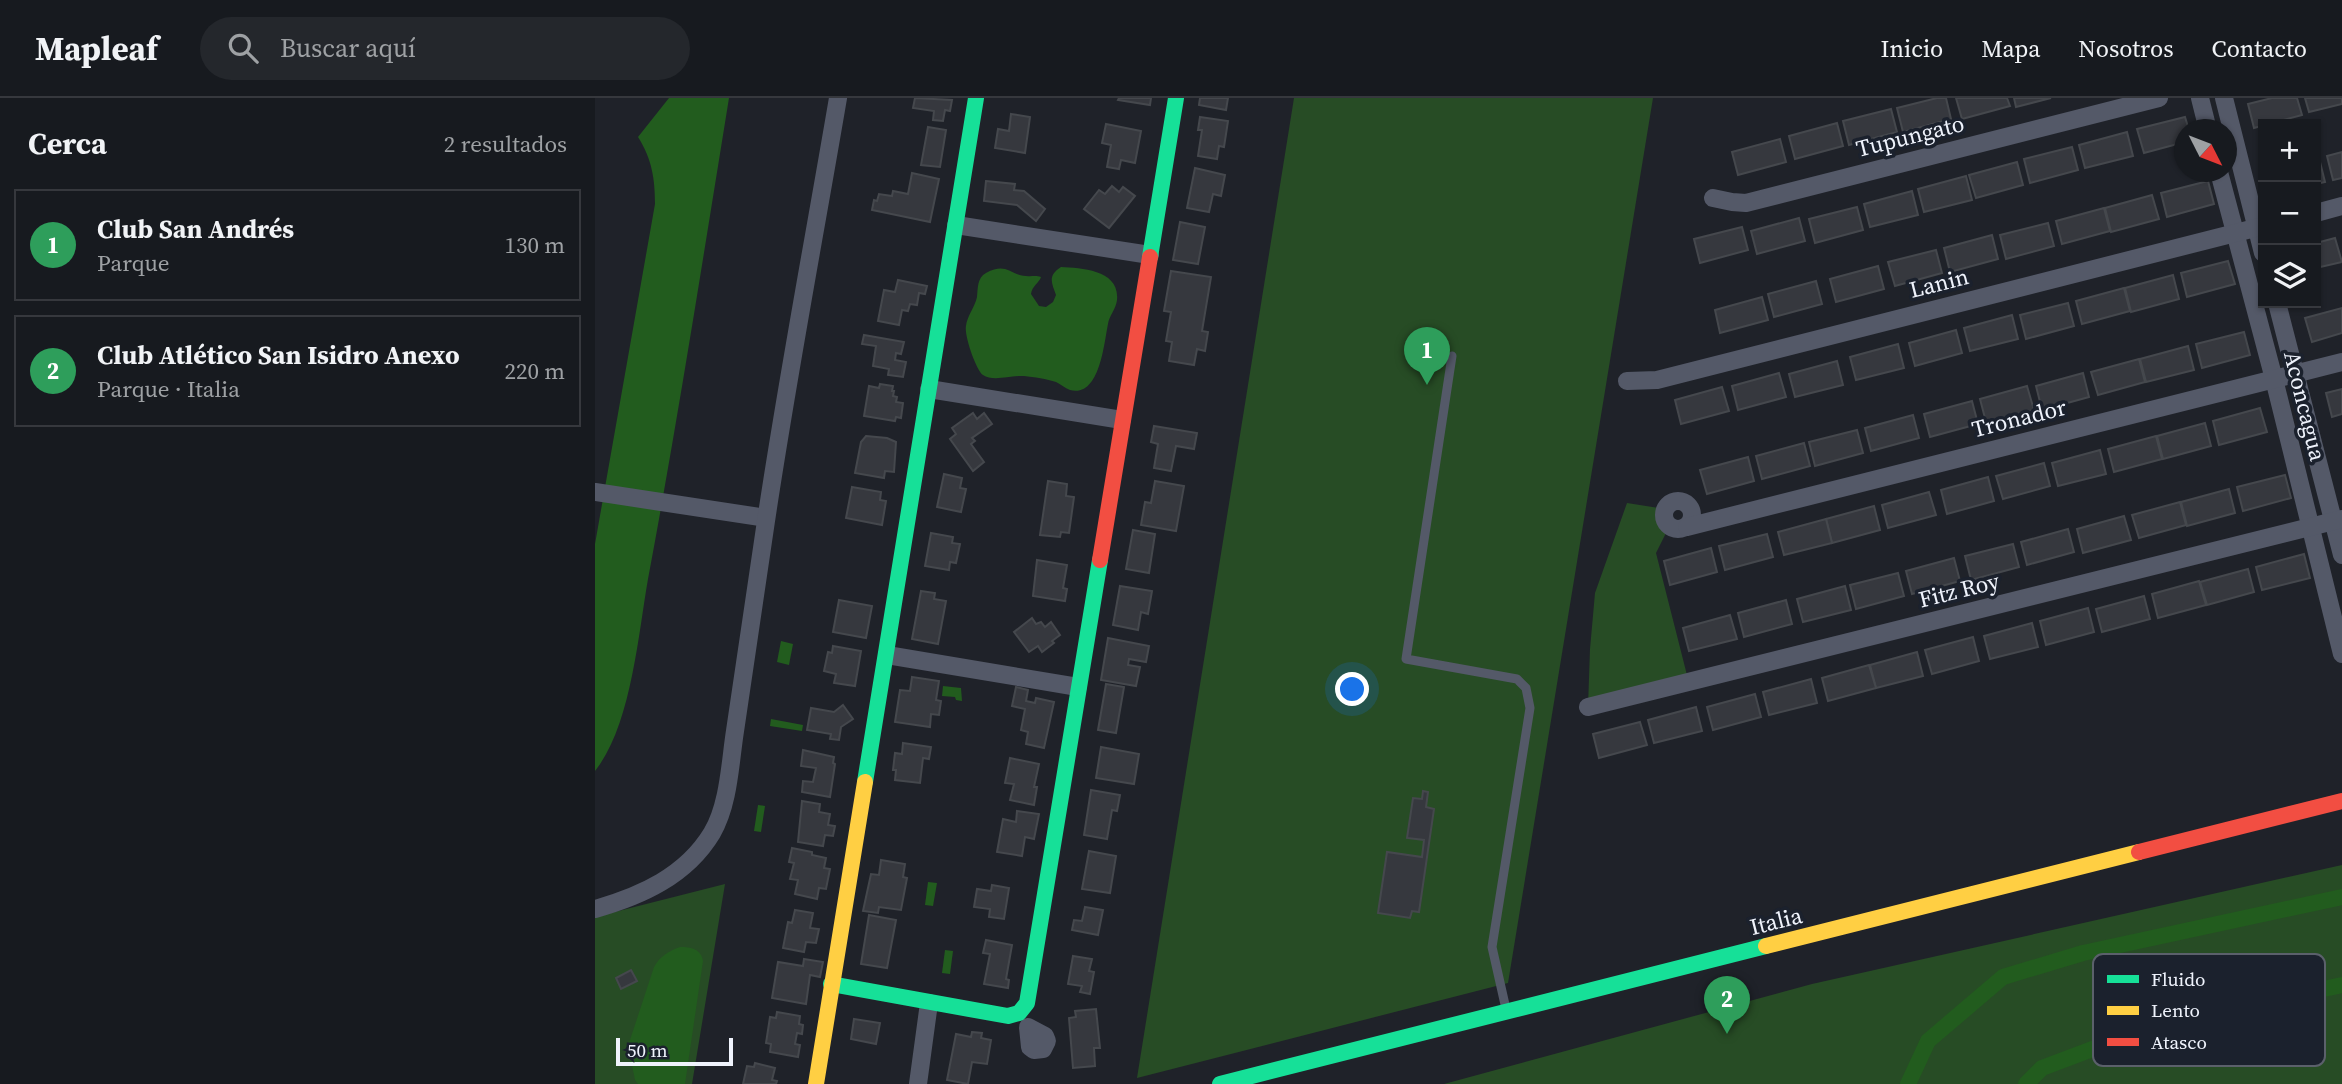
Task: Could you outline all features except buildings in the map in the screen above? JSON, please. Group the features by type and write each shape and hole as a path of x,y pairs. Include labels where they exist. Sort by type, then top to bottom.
{"street":[{"path":"595,909 632,898 688,863 702,848 720,815 735,733 766,519 838,98"},
{"path":"816,1084 976,98"},
{"path":"831,984 1023,1020 1176,98"},
{"name":"Tupungato","path":"1713,198 1746,202 2159,98"},
{"path":"2200,98 2205,119"},
{"path":"2224,98 2258,220"},
{"name":"Aconcagua","path":"2221,182 2311,527 2337,614 2342,654"},
{"path":"2321,212 2342,206"},
{"path":"955,225 1150,255"},
{"name":"Lanin","path":"1627,381 1657,380 2258,227"},
{"name":"Aconcagua","path":"2278,308 2338,520 2342,555"},
{"name":"Tronador","path":"1689,518 1699,517 1708,522 2342,362"},
{"path":"929,389 1122,420"},
{"path":"595,492 766,519"},
{"name":"Fitz Roy","path":"1588,707 2338,520"},
{"path":"887,655 1078,687"},
{"name":"Italia","path":"1220,1084 2342,801"},
{"path":"918,1084 929,1003"}],"lane":[{"path":"1452,356 1406,659 1517,678 1526,688 1529,708 1492,947 1507,1012"}],"shaded area":[{"path":"669,98 729,98 631,679 617,730 595,771 595,544 655,204 652,169 638,137"},
{"path":"1294,98 1653,98 1508,983 1137,1078"},
{"path":"1061,267 1098,273 1112,282 1116,290 1117,300 1094,378 1088,386 1080,390 1070,390 1056,382 1036,378 992,378 983,375 974,360 966,330 981,278 986,273 999,269 1041,277 1031,294 1039,306 1046,307 1053,302 1056,295 1052,277"},
{"path":"1627,503 1665,509 1664,519 1669,527 1656,553 1689,683 1588,707 1595,593"},
{"path":"781,641 793,644 789,665 777,662"},
{"path":"943,686 961,688 962,701 956,700 955,697 942,696"},
{"path":"771,719 803,725 802,731 770,726"},
{"path":"758,805 765,806 761,832 754,831"},
{"path":"2342,865 2342,1084 1444,1084 1812,984"},
{"path":"928,882 937,883 933,906 925,905"},
{"path":"725,884 692,1084 595,1084 595,917"},
{"path":"680,947 695,950 703,961 685,1084 638,1084 628,1046 654,967 665,954"},
{"path":"945,950 953,951 950,974 942,973"}],"waterway":[{"path":"1908,1084 1928,1041 2003,977 2083,953 2342,897"},
{"path":"2325,989 2342,985"},
{"path":"2026,1084 2042,1068 2093,1049"}],"traffic: fast":[{"path":"865,782 976,98"},
{"path":"1150,257 1176,98"},
{"path":"831,984 1008,1016 1019,1013 1027,1003 1100,560"},
{"path":"1220,1084 1766,946"}],"traffic: slow":[{"path":"816,1084 865,782"},
{"path":"1766,946 2139,852"}],"traffic: jam":[{"path":"1100,560 1150,257"},
{"path":"2139,852 2342,801"}],"place":[{"name":"Club San Andrés","path":"1427,385"},
{"name":"Club Atlético San Isidro Anexo","path":"1727,1034"}]}
